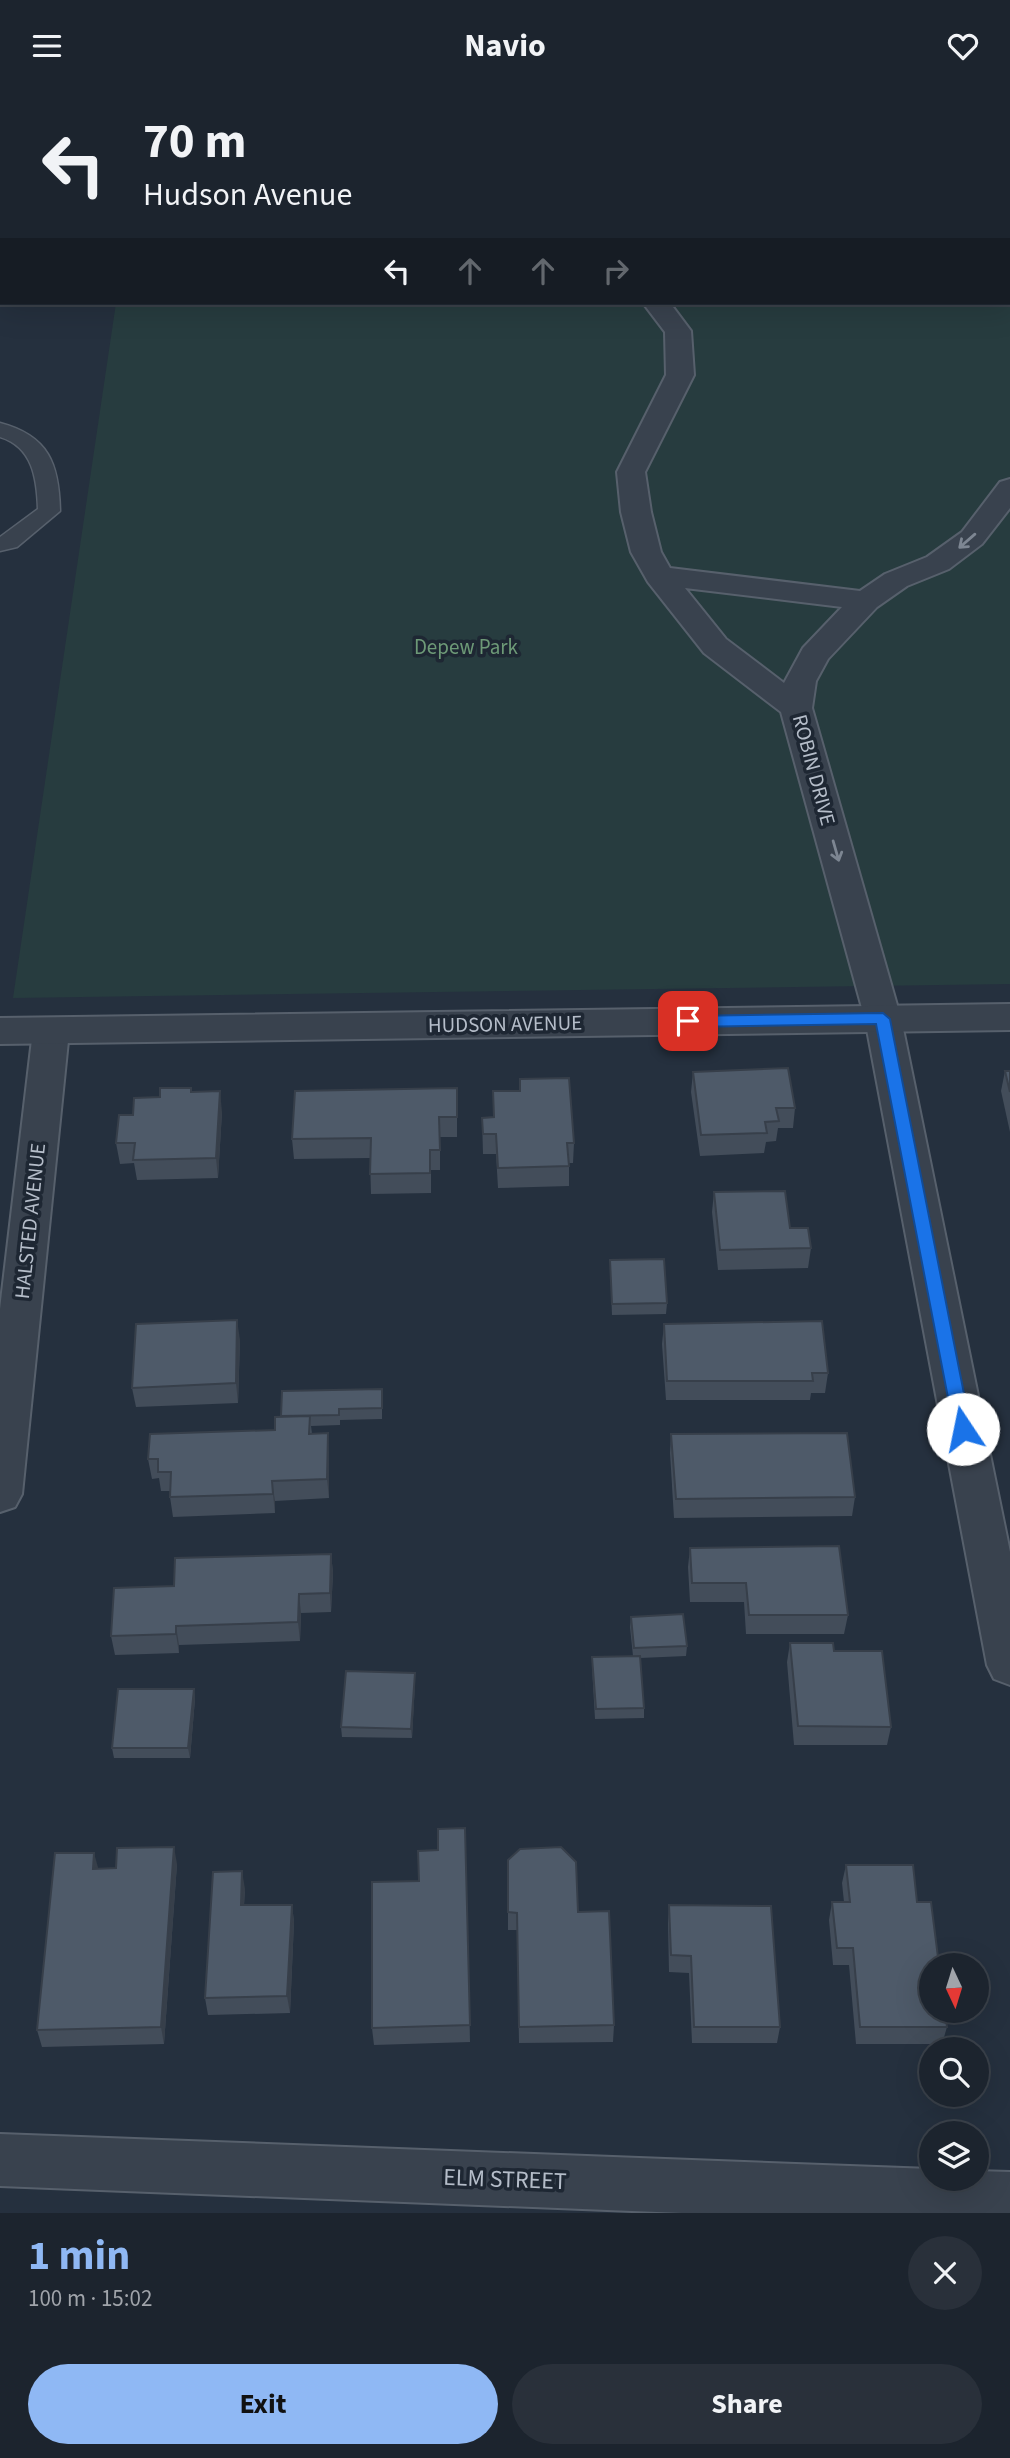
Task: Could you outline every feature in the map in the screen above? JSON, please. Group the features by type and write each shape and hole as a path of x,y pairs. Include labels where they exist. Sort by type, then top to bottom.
{"street":[{"path":"658,305 678,331 680,375 631,472 636,512 646,552 659,576 715,646 796,708"},
{"name":"ROBIN DRIVE","path":"1010,488 972,538 938,563 897,580 866,601 814,656 800,681 796,708 883,1019 1010,1665"},
{"path":"659,576 866,601"},
{"name":"HUDSON AVENUE","path":"0,1031 1010,1017"},
{"name":"HALSTED AVENUE","path":"0,1494 51,1031"},
{"name":"ELM STREET","path":"0,2160 676,2199 1010,2199"}],"lane":[{"path":"0,430 12,433 41,455 49,484 49,511 9,541 0,544"}],"green space":[{"name":"Depew Park","path":"116,305 1010,305 1010,984 13,998"}],"building":[{"path":"788,1068 795,1108 776,1108 779,1121 765,1122 767,1133 701,1135 693,1072"},
{"path":"1005,1071 1010,1071 1010,1092"},
{"path":"569,1078 574,1143 567,1143 569,1166 498,1168 496,1134 483,1134 482,1118 494,1117 493,1091 520,1091 520,1079"},
{"path":"160,1088 191,1088 191,1092 220,1091 216,1158 133,1160 135,1143 116,1143 119,1115 133,1115 134,1098 160,1097"},
{"path":"457,1088 457,1117 439,1117 440,1150 430,1150 430,1173 370,1174 371,1138 292,1139 295,1091"},
{"path":"785,1191 790,1228 808,1228 811,1248 720,1250 714,1192"},
{"path":"664,1259 667,1303 612,1304 610,1260"},
{"path":"237,1320 236,1383 132,1388 136,1324"},
{"path":"822,1321 828,1373 812,1373 813,1381 667,1381 664,1324"},
{"path":"382,1389 382,1408 339,1409 339,1415 281,1416 282,1391"},
{"path":"310,1416 309,1434 328,1433 327,1479 272,1481 273,1494 170,1497 171,1472 158,1472 158,1459 148,1459 150,1434 275,1430 275,1417"},
{"path":"847,1433 855,1497 676,1499 671,1434"},
{"path":"839,1546 848,1615 749,1615 746,1583 692,1583 690,1548"},
{"path":"331,1554 330,1593 299,1594 298,1622 176,1626 176,1634 111,1636 114,1588 174,1586 175,1558"},
{"path":"683,1614 687,1646 634,1648 631,1617"},
{"path":"790,1643 833,1643 834,1651 882,1651 891,1727 798,1726"},
{"path":"640,1656 644,1708 596,1709 592,1657"},
{"path":"346,1671 415,1673 411,1729 341,1727"},
{"path":"118,1689 194,1689 188,1748 112,1748"},
{"path":"465,1828 470,2025 372,2028 372,1882 419,1881 418,1851 438,1850 438,1829"},
{"path":"174,1847 161,2027 37,2030 55,1853 94,1853 93,1869 116,1868 117,1848"},
{"path":"561,1847 576,1862 578,1912 609,1911 614,2025 519,2027 517,1913 508,1912 508,1860 520,1849"},
{"path":"846,1865 913,1865 917,1902 931,1902 937,1953 919,1953 919,2023 946,2023 947,2027 860,2027 853,1948 837,1948 832,1902 850,1902"},
{"path":"242,1871 241,1905 292,1905 287,1996 205,1998 213,1872"},
{"path":"669,1905 771,1906 780,2027 694,2027 691,1956 671,1955"}],"route":[{"path":"688,1021 883,1019 963,1429"}]}
